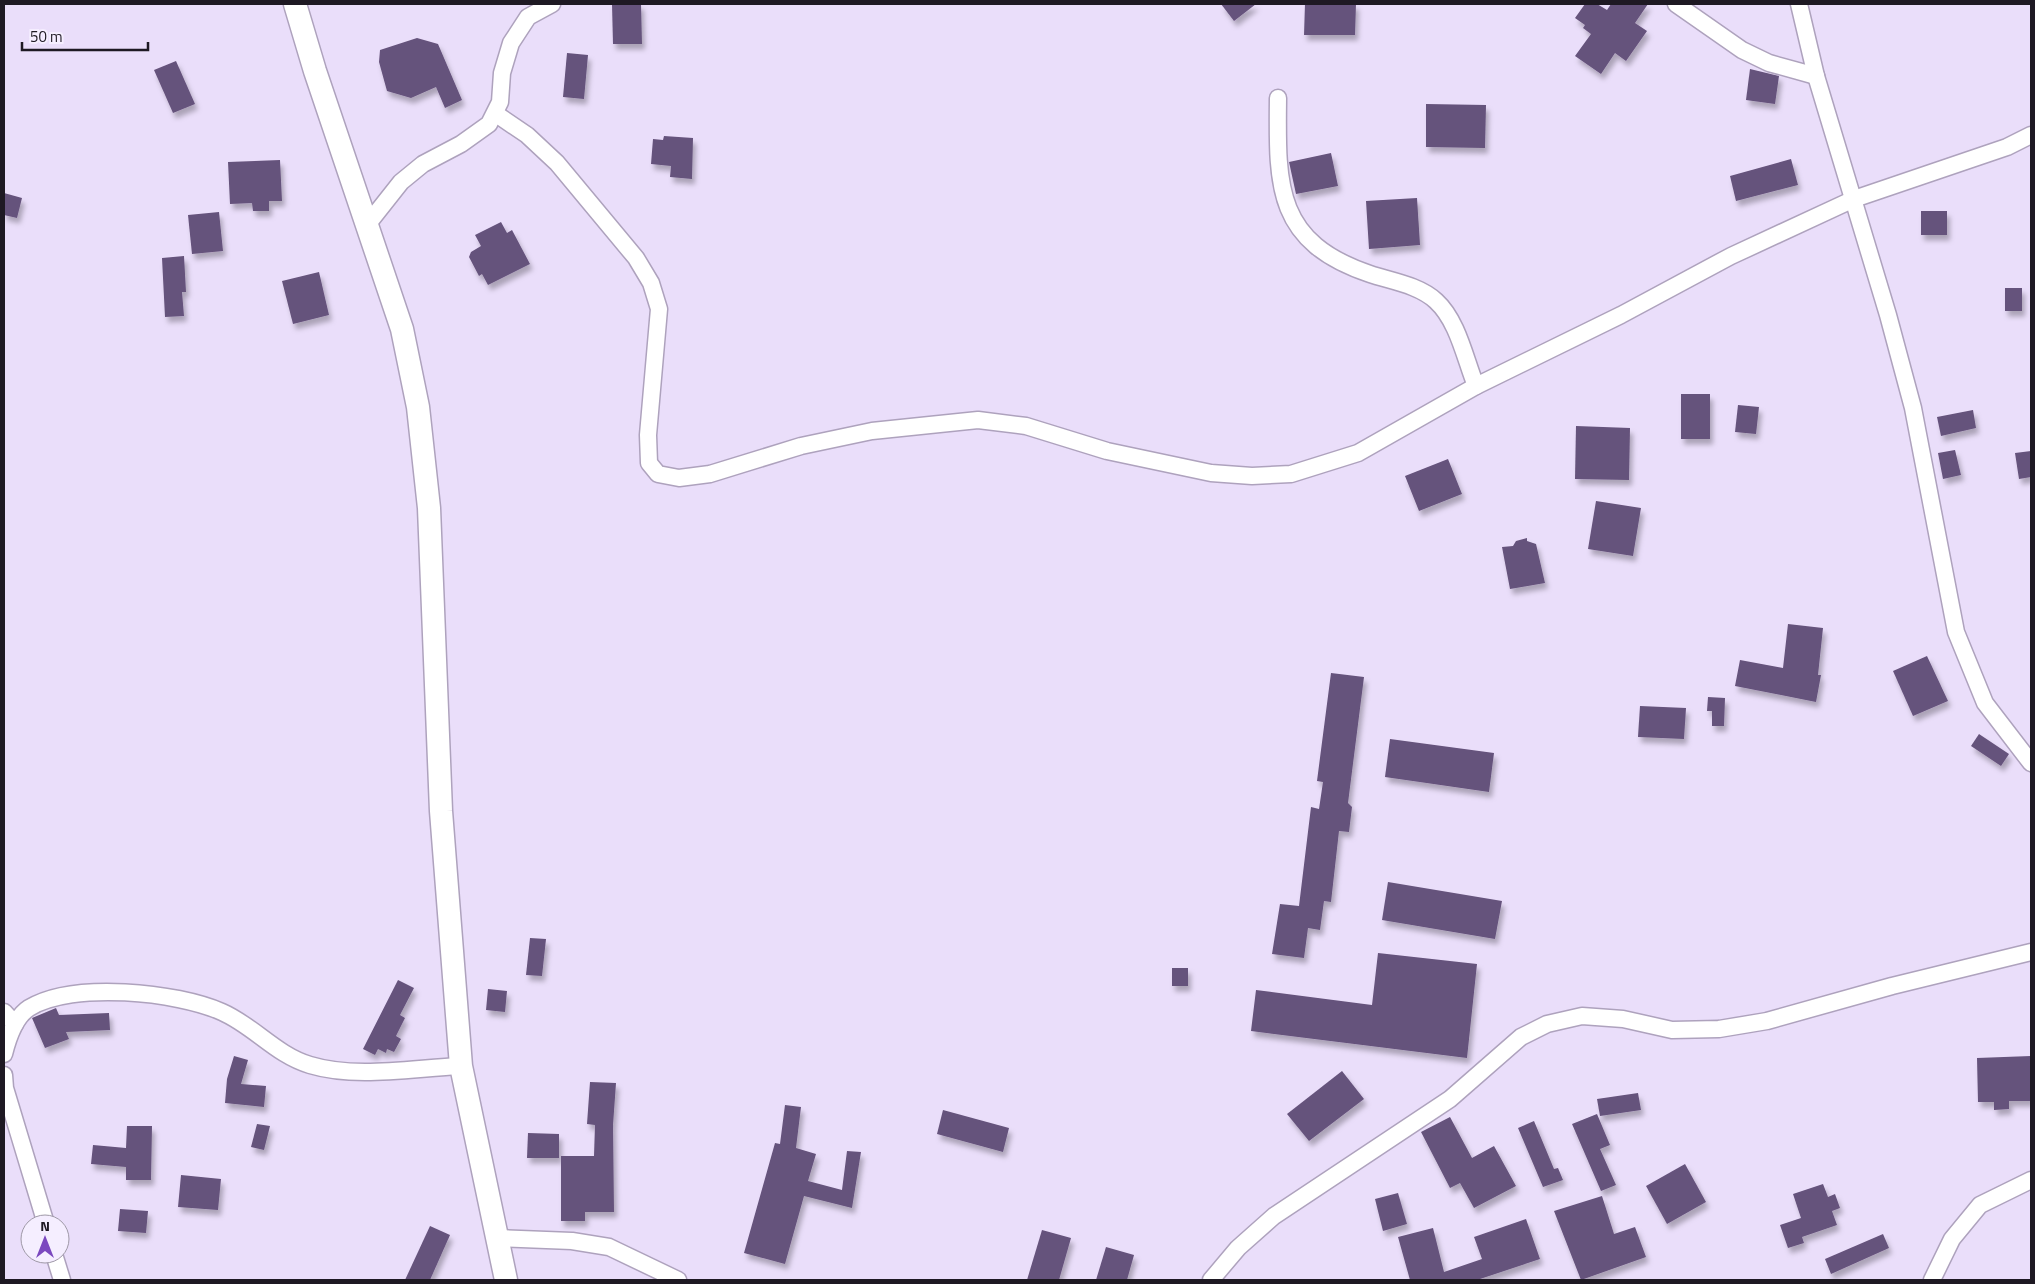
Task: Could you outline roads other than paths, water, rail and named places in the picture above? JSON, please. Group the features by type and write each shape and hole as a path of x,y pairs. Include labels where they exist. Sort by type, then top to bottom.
{"main road":[{"path":"295,4 315,71 402,328 418,407 429,508 441,811 461,1066 506,1280"}],"street":[{"path":"367,225 408,176 423,164 461,144 489,124 496,114 500,102 502,73 511,43 528,18 552,4"},
{"path":"1676,4 1742,50 1769,64 1816,76"},
{"path":"1799,4 1816,76 1854,199 1913,408 1956,632 1985,703 2031,764"},
{"path":"1278,98 1277,154 1284,195 1294,223 1315,246 1346,266 1416,289 1436,300 1452,320 1476,386"},
{"path":"496,114 528,134 557,163 636,258 651,283 659,309 648,435 650,464 658,474 679,478 710,474 801,446 872,431 978,420 1026,426 1107,451 1211,473 1252,476 1291,474 1358,453 1476,386 1621,315 1731,256 1854,199 1998,150 2031,135"},
{"path":"1211,1280 1238,1248 1274,1216 1450,1099 1521,1038 1547,1024 1582,1016 1622,1019 1672,1030 1719,1029 1767,1021 1892,986 2031,952"},
{"path":"4,1054 9,1018 28,1008 49,1001 102,992 137,992 174,998 222,1012 244,1024 268,1045 308,1065 340,1071 363,1072 461,1066"},
{"path":"4,1075 13,1116 43,1214"},
{"path":"1932,1280 1952,1239 1980,1205 2031,1180"},
{"path":"498,1238 572,1241 609,1247 678,1280"},
{"path":"57,1264 62,1280"}]}
